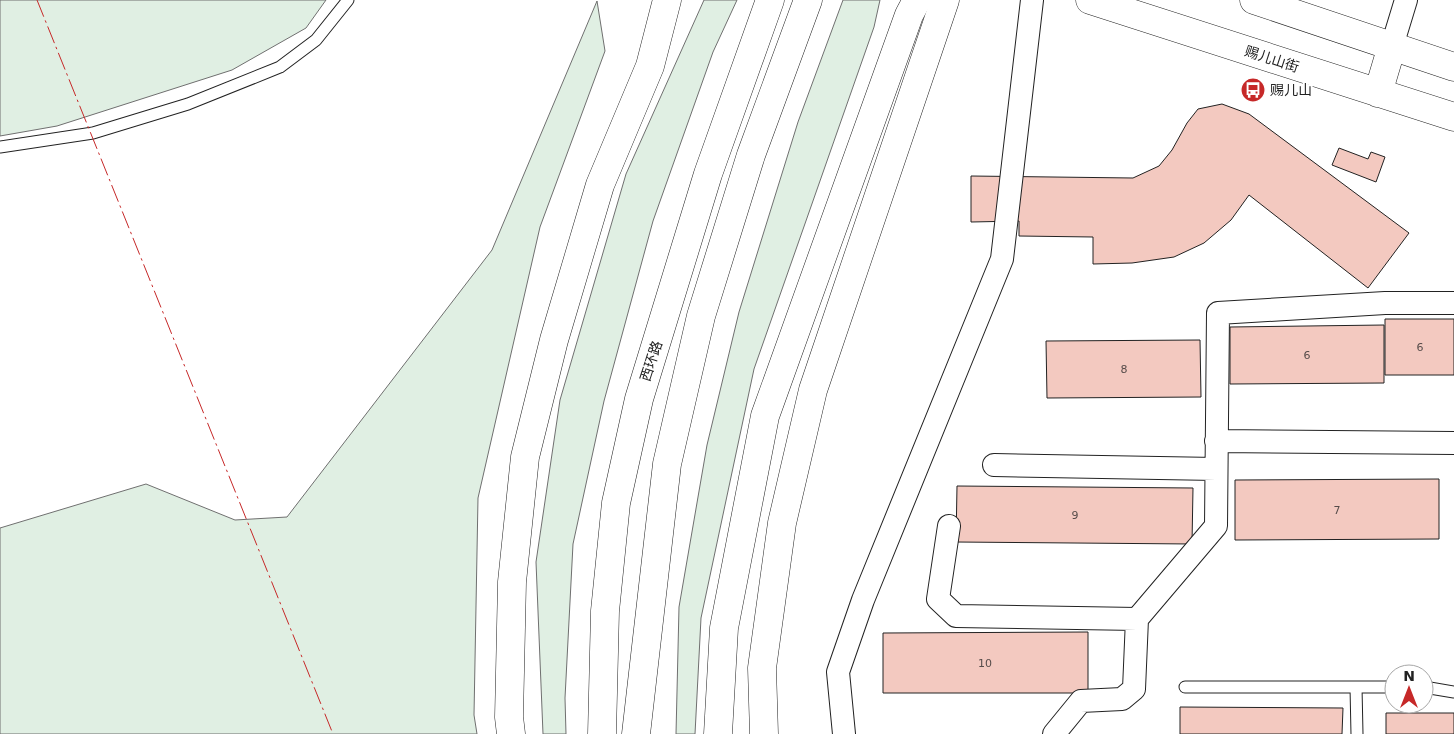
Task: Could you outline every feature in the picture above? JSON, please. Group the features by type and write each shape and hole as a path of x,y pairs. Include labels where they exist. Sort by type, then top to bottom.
{"main road":[{"path":"511,734 509,717 512,582 525,457 554,340 600,185 650,66 667,0"},
{"path":"718,734 724,628 765,416 909,16 917,0"},
{"path":"764,734 762,668 782,523 813,390 945,0"},
{"name":"赐儿山街","path":"1090,0 1454,117"},
{"path":"1254,0 1454,68"},
{"name":"西环路","path":"602,734 606,611 616,504 639,399 708,174 770,1"},
{"path":"636,734 667,464 696,334 751,154 804,10"},
{"path":"1378,93 1392,46"}],"street":[{"path":"846,733 838,672 863,600 1002,259 1032,0"},
{"path":"1392,46 1406,0"},
{"path":"1054,734 1081,700 1122,699 1134,688 1137,618 1216,526 1218,313 1385,303 1454,303"},
{"path":"1216,441 1454,443"},
{"path":"994,465 1216,469"},
{"path":"949,526 938,599 956,616 1137,618"}],"lane":[{"path":"0,147 93,133 188,104 280,67 316,40 348,0"},
{"path":"1185,687 1384,687"},
{"path":"1356,687 1357,734"},
{"path":"1434,689 1454,692"}],"green space":[{"path":"0,0 326,0 306,28 232,70 57,126 0,136"},
{"path":"704,0 737,0 713,52 653,221 604,401 573,544 565,698 566,734 543,734 536,562 560,400 626,174"},
{"path":"843,0 880,0 874,27 754,369 701,618 695,734 676,734 679,607 707,445 739,312 798,122"},
{"path":"597,1 605,51 540,227 478,498 474,715 477,734 0,734 0,528 146,484 235,520 287,517 492,250"}],"building":[{"path":"1222,104 1249,114 1409,233 1368,288 1249,195 1231,220 1204,243 1174,257 1132,263 1093,264 1093,237 1019,236 1019,221 971,222 971,176 1133,178 1159,166 1172,150 1187,123 1198,109"},
{"path":"1339,148 1368,159 1371,152 1385,157 1376,182 1332,165"},
{"path":"1385,319 1454,319 1454,375 1385,375"},
{"path":"1384,325 1384,383 1230,384 1230,327"},
{"path":"1200,340 1201,397 1047,398 1046,341"},
{"path":"1439,479 1439,539 1235,540 1235,480"},
{"path":"957,486 1193,488 1192,544 956,542"},
{"path":"1088,632 1088,693 883,693 883,633"},
{"path":"1180,707 1343,708 1342,734 1180,734"},
{"path":"1454,713 1454,734 1386,734 1386,714"}],"power":[{"path":"37,0 333,734"}],"place":[{"name":"赐儿山","path":"1253,90"}]}
